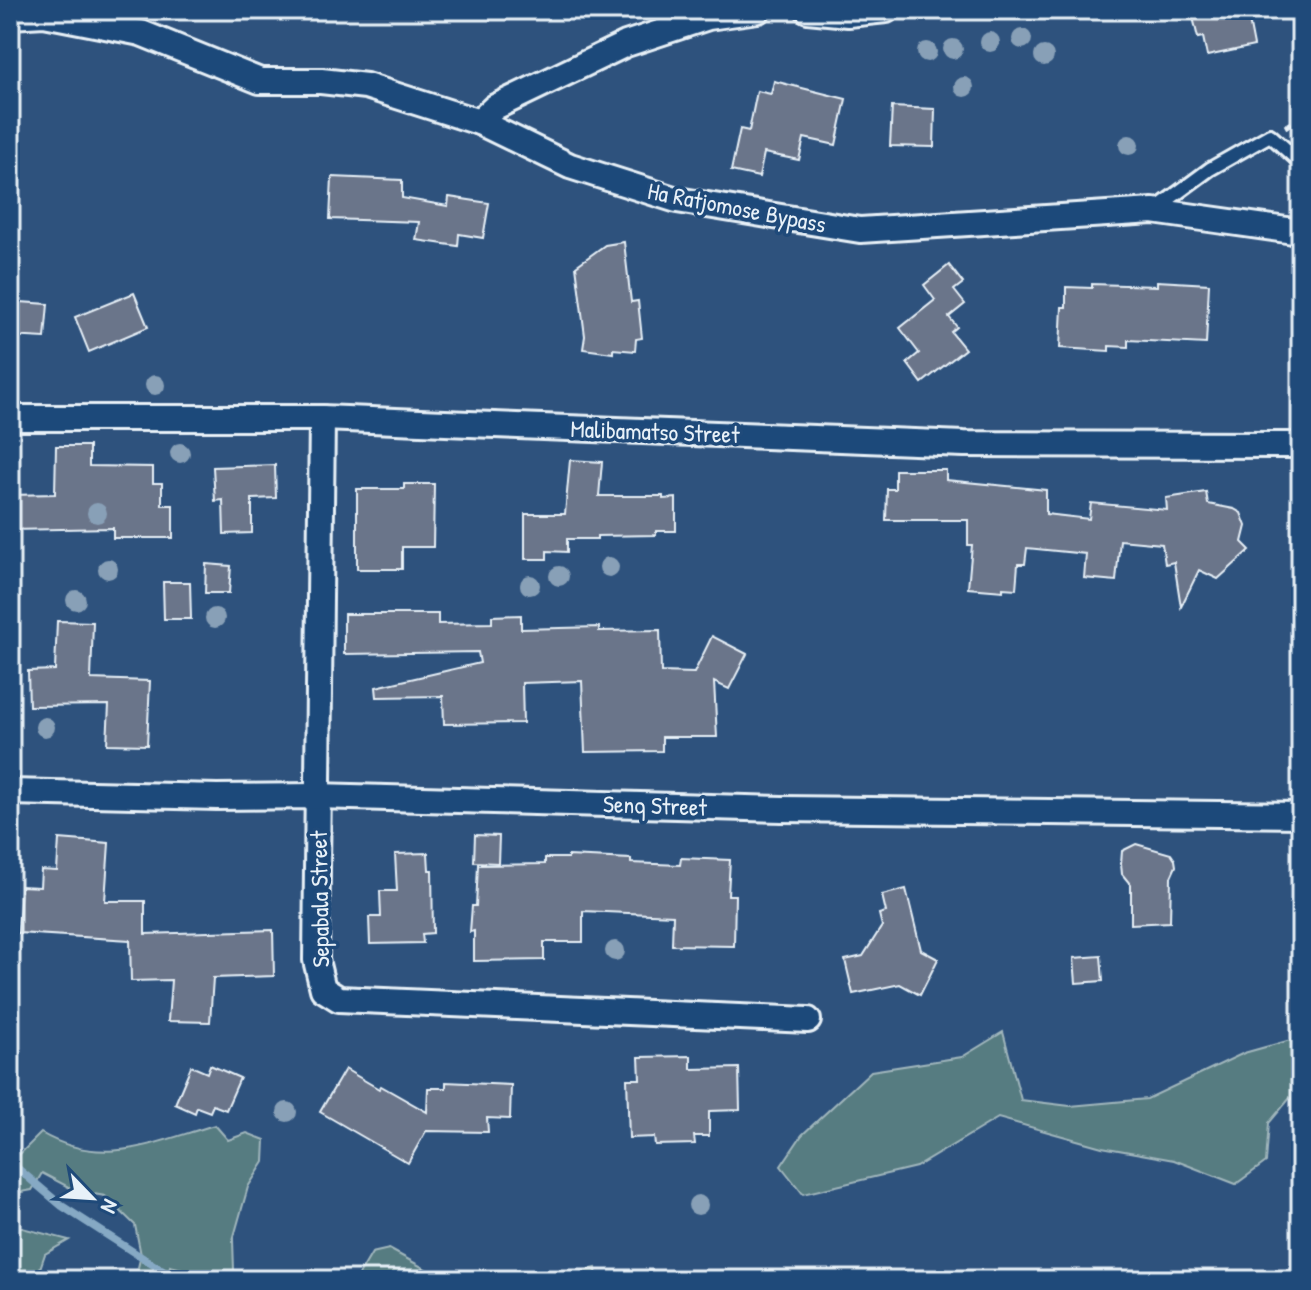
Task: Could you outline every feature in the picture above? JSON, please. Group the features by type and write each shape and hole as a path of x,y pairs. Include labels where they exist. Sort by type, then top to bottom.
{"street":[{"path":"479,122 495,107 626,44 708,17 758,10"},
{"path":"808,10 848,14 886,10"},
{"name":"Ha Ratjomose Bypass","path":"10,16 44,14 141,33 260,81 321,81 366,86 479,122 570,166 677,200 860,230 1153,211 1301,232"},
{"name":"Malibamatso Street","path":"10,418 322,418 964,444 1301,445"},
{"name":"Sepabala Street","path":"322,418 316,960 323,989 339,999 808,1020"},
{"name":"Senq Street","path":"10,792 317,796 782,809 1301,815"}],"lane":[{"path":"1153,211 1210,169 1270,135 1301,163"}],"green space":[{"path":"1003,1032 1021,1100 1070,1106 1147,1099 1244,1053 1301,1037 1301,1103 1290,1098 1269,1123 1266,1162 1236,1184 1174,1160 1102,1147 998,1118 916,1167 803,1194 781,1166 802,1135 871,1071 962,1057"},
{"path":"215,1125 228,1140 247,1133 265,1140 264,1162 248,1187 233,1240 234,1270 241,1280 199,1280 196,1272 170,1266 168,1280 135,1280 141,1255 135,1225 105,1196 76,1191 42,1173 32,1190 10,1194 10,1148 16,1158 41,1133 64,1144 107,1151 149,1144"},
{"path":"10,1206 18,1227 69,1240 45,1254 36,1280 24,1280 10,1265"},
{"path":"389,1249 433,1273 431,1278 356,1280 372,1253"},
{"path":"596,1268 597,1280 550,1280"}],"building":[{"path":"1247,10 1254,46 1207,56 1203,37 1198,38 1192,13"},
{"path":"774,81 846,99 836,145 804,138 799,160 764,153 759,177 731,171 740,129 749,131 757,91 771,94"},
{"path":"892,107 935,109 934,147 890,146"},
{"path":"332,177 402,180 402,198 448,206 449,197 489,203 483,238 459,234 458,246 416,240 419,222 330,219"},
{"path":"624,242 631,302 638,301 642,338 636,339 635,351 613,349 613,353 583,349 585,336 576,266 605,245"},
{"path":"949,265 963,283 954,290 965,304 949,317 957,327 951,332 965,349 922,383 907,363 919,353 900,328 935,300 924,285"},
{"path":"1157,281 1209,284 1206,344 1128,340 1128,347 1109,346 1109,351 1060,348 1066,287 1092,288 1092,284 1157,286"},
{"path":"134,293 148,327 89,352 75,317"},
{"path":"20,302 48,304 45,338 10,336 10,304 20,305"},
{"path":"56,446 89,446 89,466 153,467 153,483 162,483 162,505 173,505 173,538 113,538 113,528 10,530 10,495 55,494"},
{"path":"570,460 602,462 599,496 676,498 676,531 656,531 656,535 567,539 567,552 547,551 547,559 525,559 525,514 565,514"},
{"path":"275,465 276,498 252,499 252,533 224,534 223,500 215,501 213,467"},
{"path":"895,470 946,470 946,480 1046,490 1046,514 1089,519 1091,503 1167,510 1166,498 1206,492 1208,504 1241,513 1246,526 1242,542 1250,550 1218,579 1199,570 1181,607 1174,562 1165,564 1162,544 1120,540 1116,581 1084,578 1086,554 1027,548 1025,564 1018,564 1016,589 968,588 972,545 968,545 968,520 886,520 887,489 895,489"},
{"path":"404,484 434,484 433,547 402,547 402,569 357,569 357,489 404,489"},
{"path":"206,564 231,566 229,593 205,593"},
{"path":"163,582 190,582 191,619 164,619"},
{"path":"344,614 438,614 438,624 492,623 492,616 521,615 521,629 599,627 599,631 660,630 661,672 694,673 712,636 747,654 729,689 714,682 717,737 662,737 662,751 585,752 582,681 522,683 523,723 444,724 443,696 377,697 376,687 480,663 478,652 344,654"},
{"path":"57,621 93,622 91,679 150,681 147,745 107,744 109,705 29,706 28,671 55,670"},
{"path":"475,835 499,836 498,863 474,862"},
{"path":"59,839 109,843 105,901 145,901 145,934 273,930 274,976 213,978 210,1022 168,1021 171,980 131,981 130,940 18,933 21,886 40,887 41,870 57,871"},
{"path":"1136,844 1171,854 1175,860 1171,877 1170,922 1131,924 1131,885 1122,874 1121,864 1122,851"},
{"path":"428,853 429,870 432,870 433,933 422,934 423,943 370,944 369,917 381,917 380,891 397,891 395,854"},
{"path":"568,856 680,865 681,858 730,860 728,895 735,895 734,946 672,945 673,915 583,911 583,942 544,942 544,960 474,961 474,931 470,932 472,906 476,906 478,865 545,864 545,858"},
{"path":"906,889 921,950 938,959 920,995 900,984 853,994 845,960 863,956 882,926 879,914 886,912 882,895"},
{"path":"1101,956 1103,981 1076,983 1074,958"},
{"path":"691,1056 691,1069 739,1068 740,1110 709,1111 709,1136 694,1136 695,1144 655,1145 654,1137 629,1138 627,1079 640,1079 639,1057"},
{"path":"210,1065 240,1078 226,1110 213,1105 210,1112 197,1107 195,1113 175,1104 191,1066 207,1073"},
{"path":"345,1069 427,1112 428,1088 446,1088 446,1082 511,1085 510,1119 487,1118 488,1132 426,1131 408,1163 320,1112"}],"waterway":[{"path":"10,1162 62,1206 177,1280"}]}
